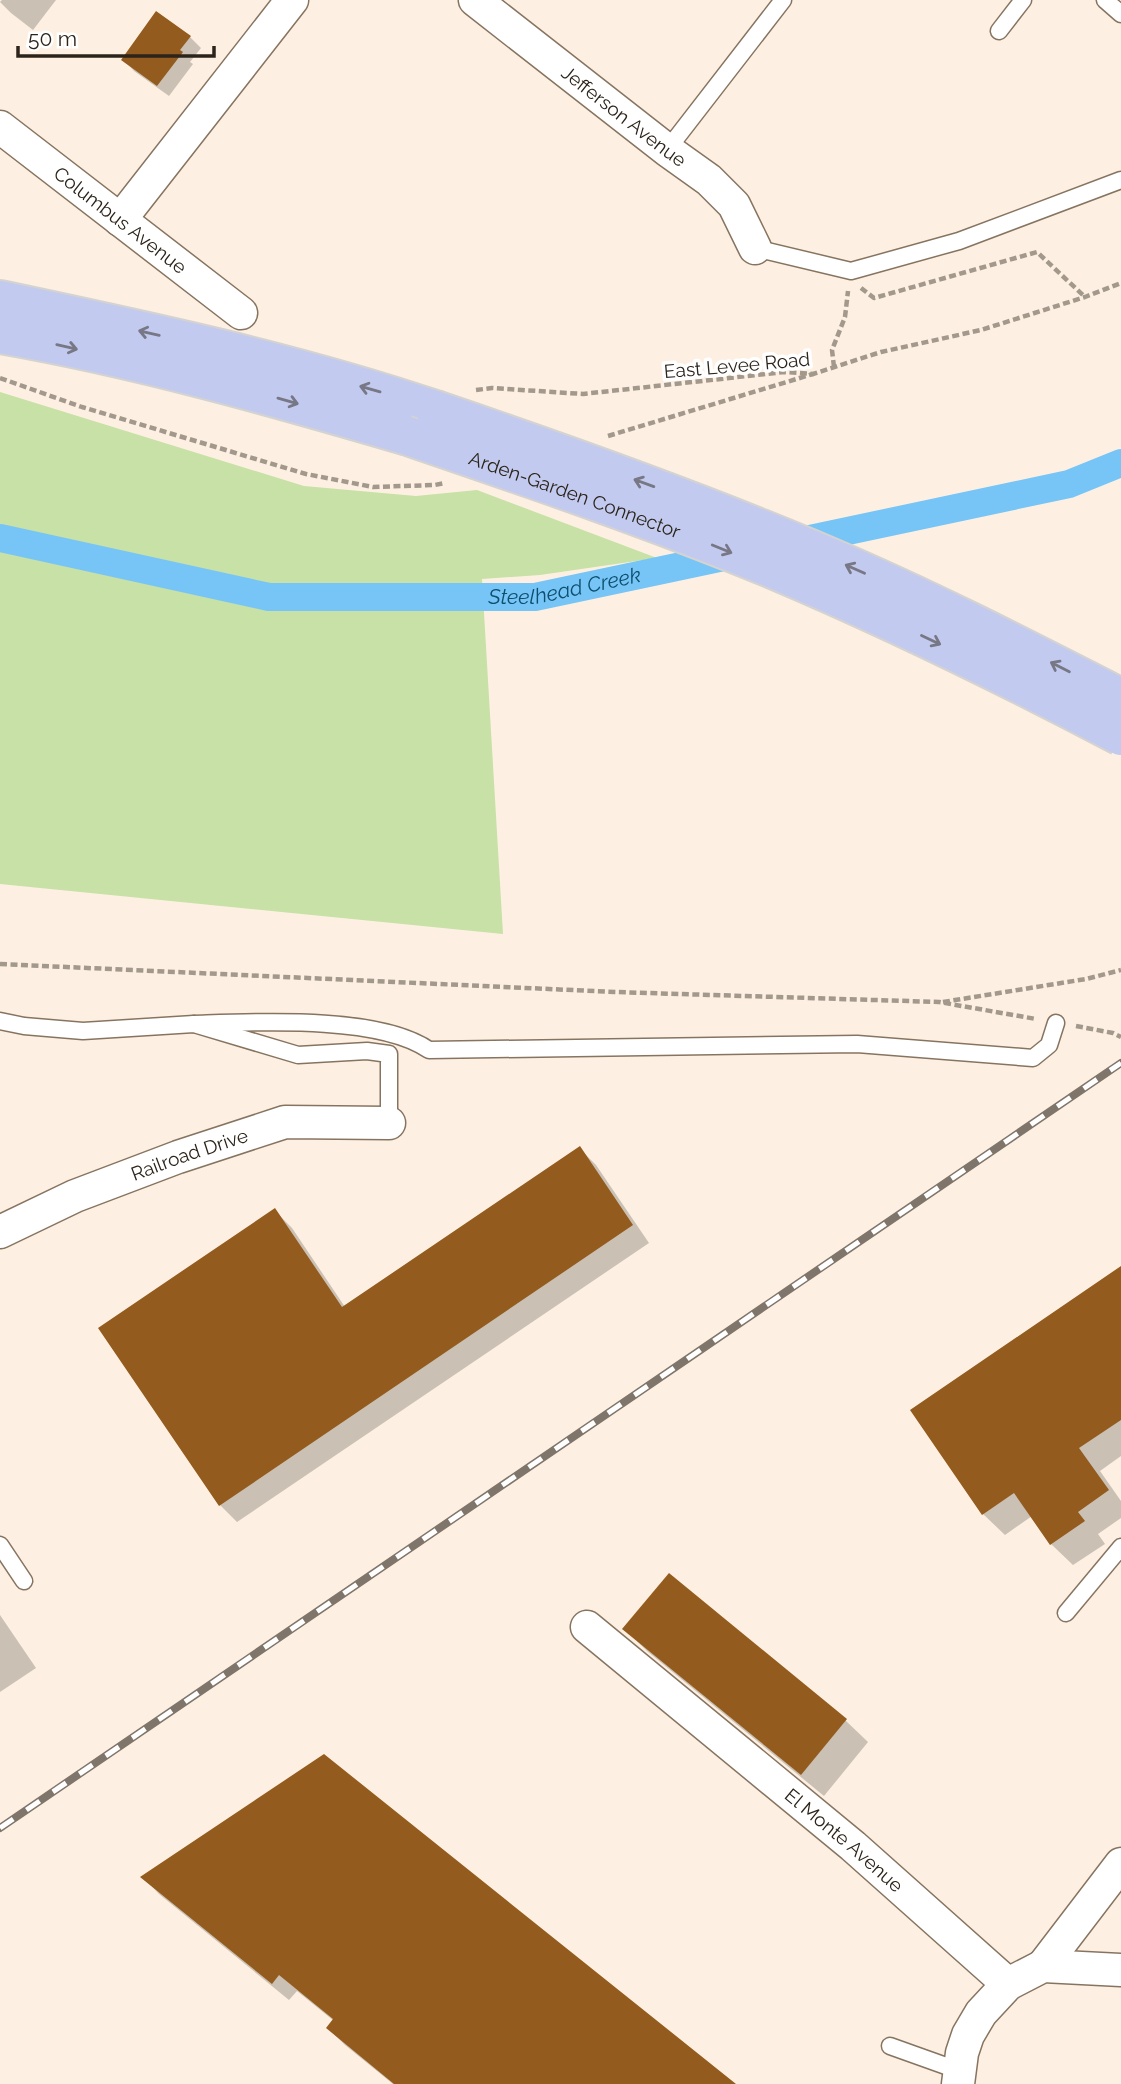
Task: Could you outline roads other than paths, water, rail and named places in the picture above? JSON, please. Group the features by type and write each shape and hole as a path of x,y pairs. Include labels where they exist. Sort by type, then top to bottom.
{"main road":[{"name":"Arden-Garden Connector","path":"0,300 146,332 370,389 664,491 830,557 1121,698"},
{"name":"Arden-Garden Connector","path":"0,334 58,344 282,398 546,482 771,569 929,639 1121,736"}],"street":[{"path":"120,220 292,0"},
{"name":"Jefferson Avenue","path":"475,0 709,180 734,205 755,248"},
{"name":"Columbus Avenue","path":"0,127 241,313"},
{"name":"Railroad Drive","path":"0,1232 75,1196 178,1157 285,1122 389,1124"},
{"name":"El Monte Avenue","path":"587,1627 853,1846 1008,1984"},
{"path":"959,2078 962,2053 968,2035 981,2013 1008,1984 1043,1966 1121,1864"},
{"path":"1043,1966 1121,1970"}],"lane":[{"path":"667,150 783,0"},
{"path":"999,31 1023,0"},
{"path":"1105,0 1121,14"},
{"path":"755,248 851,271 959,241 1121,180"},
{"path":"0,1021 83,1031 259,1022 324,1024 385,1031 418,1042 429,1050 857,1044 1033,1058 1049,1045 1056,1023"},
{"path":"194,1024 298,1055 367,1051 389,1054 389,1124"},
{"path":"0,1545 24,1581"},
{"path":"1066,1613 1121,1547"},
{"path":"890,2046 959,2078"}],"waterway":[{"name":"Steelhead Creek","path":"791,543 1069,484 1121,463"},
{"name":"Steelhead Creek","path":"0,538 269,597 535,597 738,554"}],"railway":[{"path":"0,1828 1121,1063"}]}
